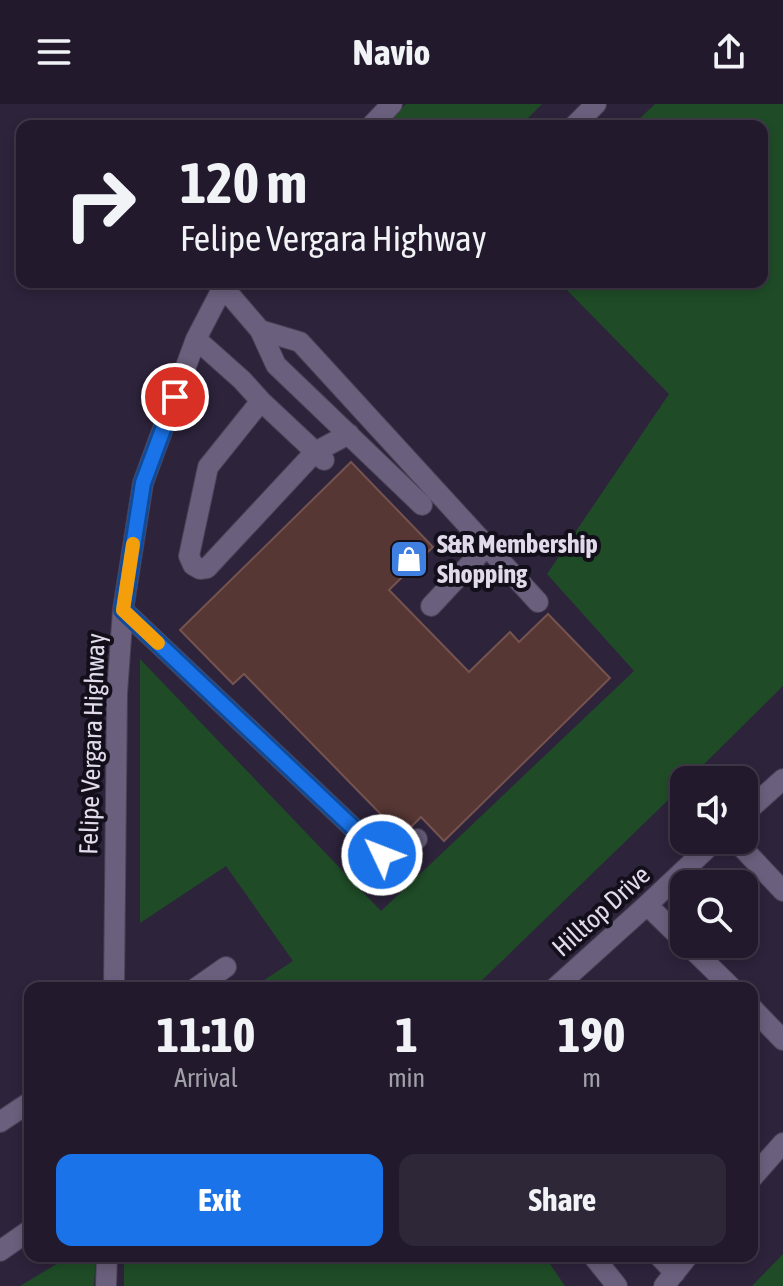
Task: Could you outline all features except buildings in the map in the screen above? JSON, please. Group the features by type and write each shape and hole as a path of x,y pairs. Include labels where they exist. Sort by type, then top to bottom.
{"street":[{"path":"377,120 392,104"},
{"path":"580,120 596,104"},
{"name":"Felipe Vergara Highway","path":"114,982 117,693 123,610 143,483 196,339 224,288"},
{"path":"228,288 260,330 276,365 422,505"},
{"path":"260,330 300,342 538,602"},
{"path":"196,339 320,457"},
{"path":"261,401 208,467 189,556 193,565 200,569 207,568 320,457 349,434"},
{"path":"431,606 486,547"},
{"path":"123,610 382,855 394,860 417,839"},
{"path":"758,801 783,779"},
{"name":"Hilltop Drive","path":"562,982 701,854"},
{"path":"748,854 783,891"},
{"path":"647,905 670,928"},
{"path":"700,958 724,982"},
{"path":"205,982 226,967"},
{"path":"758,1014 783,1040"},
{"path":"0,1122 24,1106"},
{"path":"758,1171 783,1143"},
{"path":"0,1251 24,1234"},
{"path":"106,1286 107,1262"},
{"path":"598,1262 617,1286"},
{"path":"670,1279 683,1262"}],"green space":[{"path":"406,104 542,104 526,120 390,120"},
{"path":"655,104 783,104 783,686 702,766 670,766 670,798 480,982 261,982 293,961 226,866 140,923 140,659 381,911 634,671 547,574 669,394 565,288 768,288 768,120 638,120"},
{"path":"783,1254 783,1286 752,1286"},
{"path":"60,1262 96,1262 94,1286 20,1286"},
{"path":"124,1262 549,1262 565,1286 124,1286"}],"slow traffic":[{"path":"133,544 123,610 158,643"}],"place":[{"name":"S&R Membership Shopping","path":"409,559"}],"route":[{"path":"175,397 143,483 123,610 382,855"}]}
